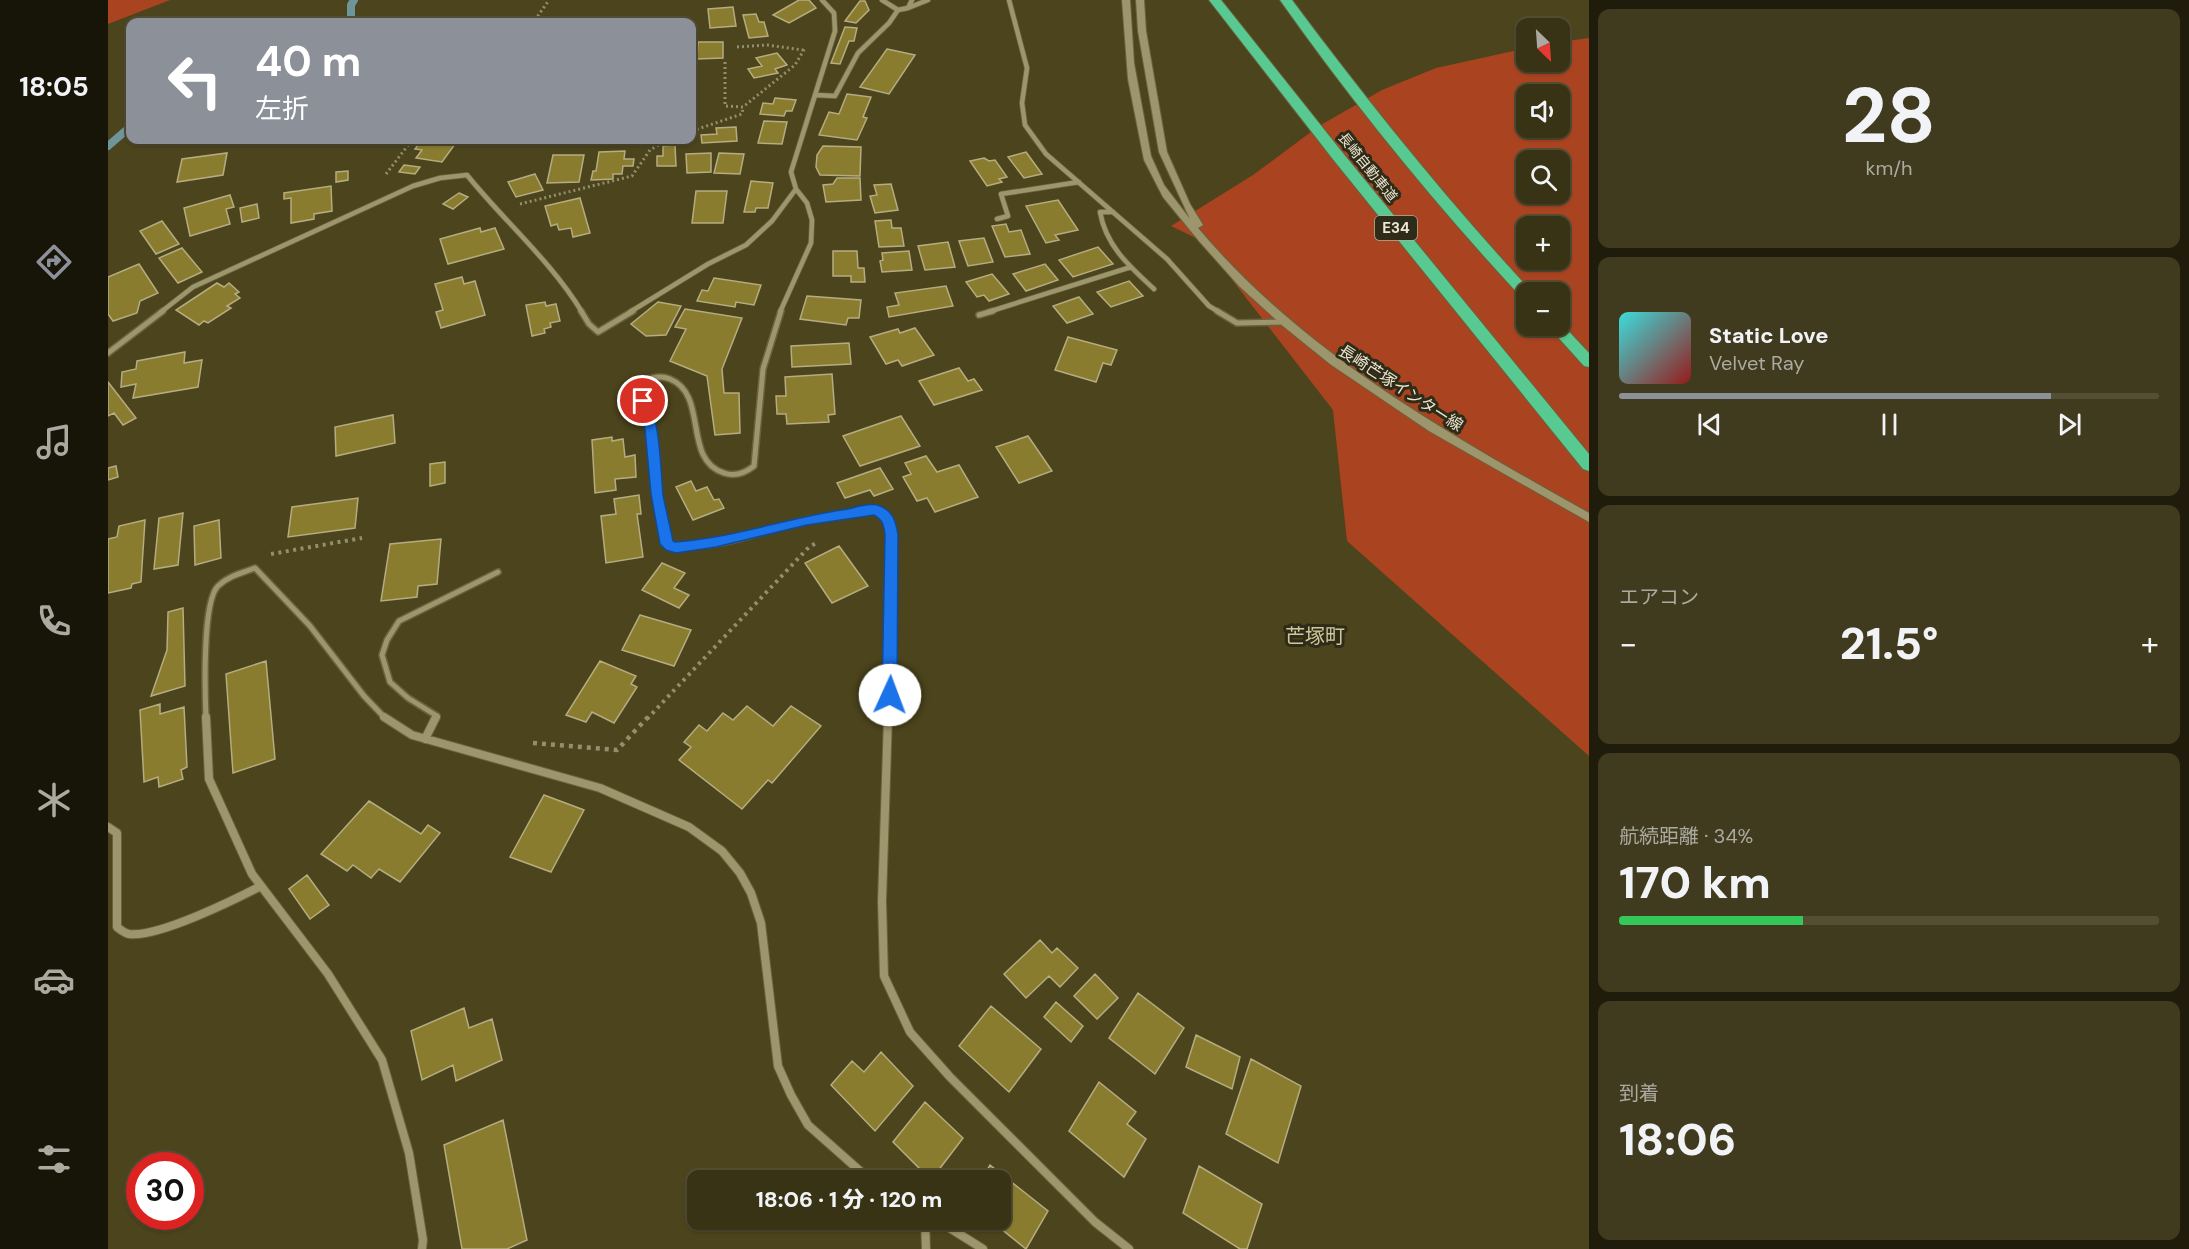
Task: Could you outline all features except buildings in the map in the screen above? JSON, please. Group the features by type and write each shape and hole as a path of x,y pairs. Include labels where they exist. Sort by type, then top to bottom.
{"highway":[{"name":"長崎自動車道","path":"1215,0 1336,155 1584,460"},
{"path":"1286,0 1396,144 1516,284"},
{"path":"1564,336 1589,362"}],"main road":[{"name":"長崎芒塚インター線","path":"1126,0 1130,71 1150,165 1174,205 1217,257 1283,322 1321,354 1480,457 1589,518"},
{"name":"長崎芒塚インター線","path":"1140,0 1142,31 1163,152 1186,204 1217,257"}],"street":[{"path":"822,0 834,13 835,31 791,172 796,189 807,203 812,220 811,243 776,321 763,369 754,466 735,475 720,474 709,466 699,442 690,399 680,382 674,378 657,376 643,382 643,401 651,430 657,494 667,544 676,548 716,542 807,520 876,510 890,522 892,586 882,901 884,976 910,1032 950,1077 1095,1222 1129,1249"},
{"path":"882,0 898,10 928,0"},
{"path":"908,8 912,0"},
{"path":"1009,0 1027,68 1022,103 1025,125 1033,139 1046,154 1167,259 1209,306 1237,323 1283,322"},
{"path":"816,95 835,96 858,53 889,23 898,10"},
{"path":"108,353 193,288 413,186 440,178 467,175 496,211 566,286 589,324 598,332 708,264 746,245 772,221 796,189"},
{"path":"997,219 1008,216 1001,194 1079,182"},
{"path":"1113,212 1100,212 1101,227 1110,246 1154,289"},
{"path":"979,315 1131,267"},
{"path":"422,1249 423,1240 409,1153 382,1060 328,974 252,874 209,779 205,699 208,611 216,588 232,576 255,568 327,645 369,706 392,725 425,739 600,788 688,827 722,851 745,883 761,922 778,1066 808,1125 859,1170"},
{"path":"425,739 437,716 408,698 390,682 382,655 387,640 399,621 498,572"},
{"path":"108,827 117,833 117,927 126,934 146,934 229,903 261,886"},
{"path":"925,1230 926,1249"},
{"path":"953,1230 983,1249"}],"path":[{"path":"536,18 549,0"},
{"path":"725,62 725,106 743,107 795,65 815,32 835,31"},
{"path":"737,47 767,45 803,50"},
{"path":"696,130 742,114 743,107"},
{"path":"496,211 592,184 632,176 653,144"},
{"path":"506,762 529,742 617,750 809,547 828,536"},
{"path":"255,568 265,555 362,538"}],"shaded area":[{"path":"108,0 170,0 108,24"},
{"path":"1589,38 1589,756 1347,541 1333,410 1202,241 1171,226 1253,175 1319,126 1382,90 1436,68 1516,50 1516,72 1570,72 1570,41"}],"waterway":[{"path":"351,18 351,5 354,0"},
{"path":"108,146 126,130"}],"district":[{"name":"芒塚町","path":"1315,636"}],"route":[{"path":"643,401 651,430 657,494 667,544 671,546 676,548 716,542 807,520 876,510 884,514 890,522 892,535 890,695"}]}
